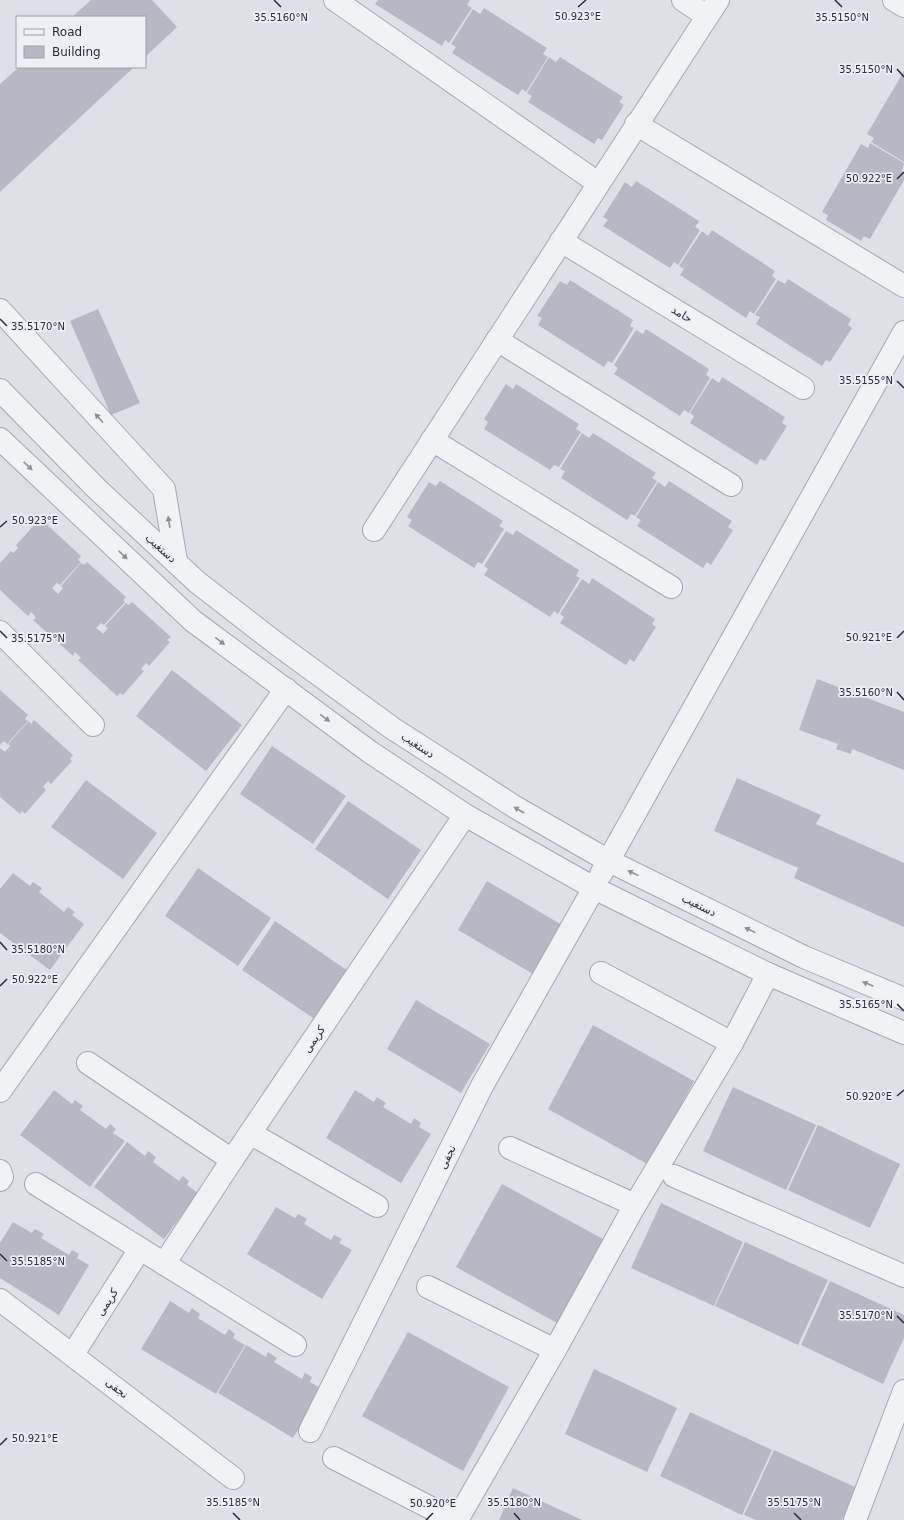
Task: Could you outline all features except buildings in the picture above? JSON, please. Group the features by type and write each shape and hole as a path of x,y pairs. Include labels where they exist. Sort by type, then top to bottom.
{"street":[{"path":"335,0 598,183"},
{"path":"374,530 712,8 683,0"},
{"path":"894,0 904,6"},
{"path":"636,124 904,286"},
{"name":"حامد","path":"561,241 803,388"},
{"path":"0,310 164,489 176,561"},
{"name":"نجفی","path":"310,1431 482,1086 594,888 607,860 904,332"},
{"path":"497,340 731,485"},
{"name":"دستغیب","path":"0,390 97,489 197,582 276,644 392,728 515,807 607,860 804,957 904,999"},
{"path":"432,440 671,587"},
{"path":"1,441 193,621 370,752 466,815 594,888 768,974 904,1033"},
{"path":"0,632 93,725"},
{"path":"0,1091 286,689"},
{"name":"کریمی","path":"164,1264 250,1133 466,815"},
{"path":"601,973 732,1042"},
{"path":"334,1458 455,1520 555,1350 635,1205 732,1042 768,974"},
{"path":"88,1064 232,1160"},
{"path":"250,1133 377,1206"},
{"path":"510,1148 635,1205"},
{"path":"0,1172 2,1177 0,1180"},
{"path":"674,1176 904,1276"},
{"path":"36,1184 295,1345"},
{"name":"کریمی","path":"73,1354 140,1249"},
{"path":"428,1287 555,1350"},
{"name":"نجفی","path":"0,1300 73,1354 233,1478"},
{"path":"855,1520 904,1391"}]}
